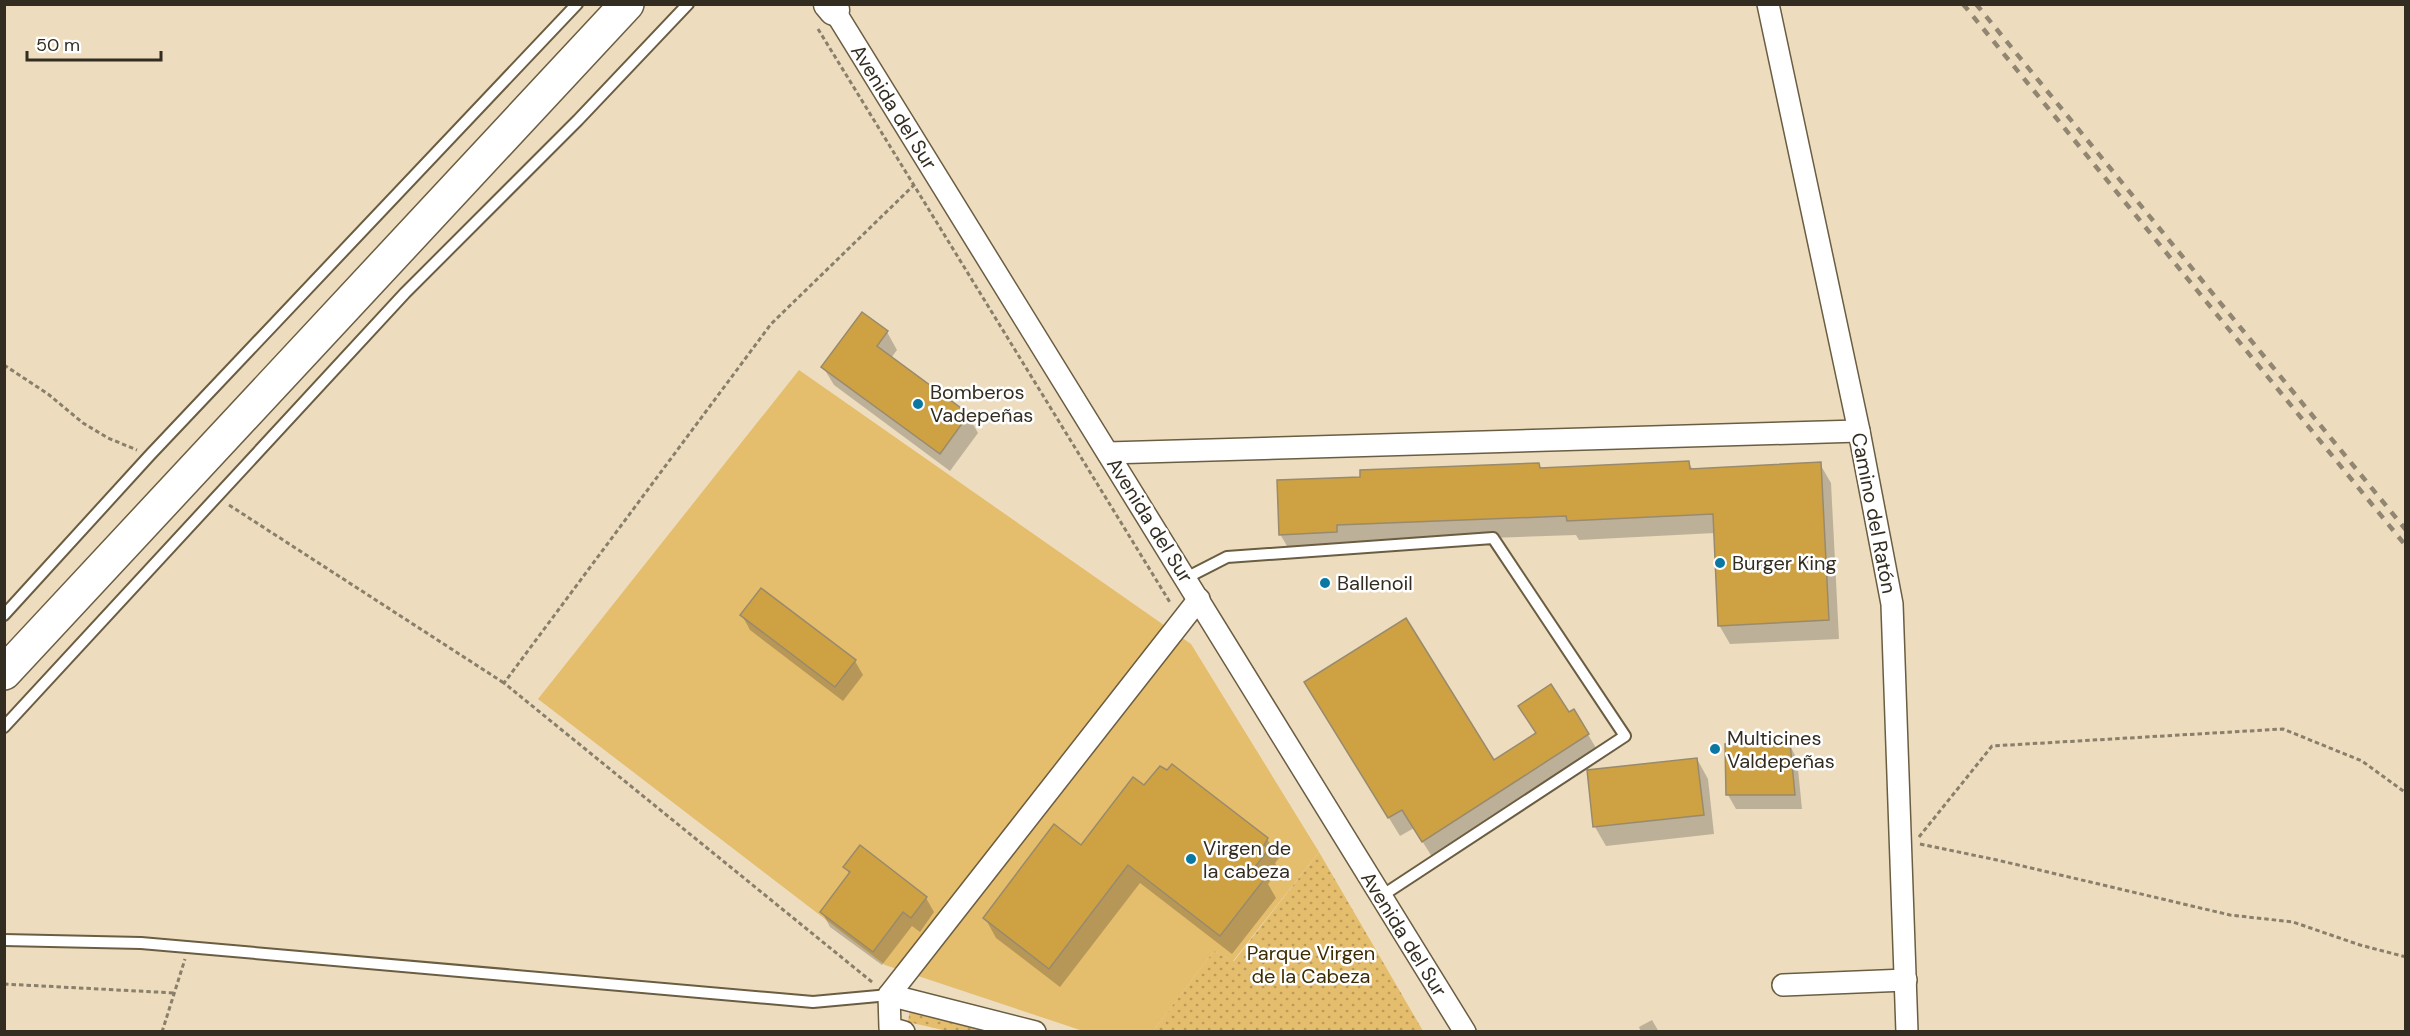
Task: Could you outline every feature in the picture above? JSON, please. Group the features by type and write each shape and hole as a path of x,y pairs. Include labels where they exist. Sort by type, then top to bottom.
{"main road":[{"path":"4,673 627,4"}],"street":[{"name":"Camino del Ratón","path":"1768,4 1859,431 1892,604 1907,1032"},
{"name":"Avenida del Sur","path":"827,11 1108,453 1465,1032"},
{"path":"1108,453 1859,431"},
{"path":"895,1030 889,995 1199,599"},
{"path":"1783,985 1906,980"},
{"path":"889,995 1035,1032"}],"lane":[{"path":"4,615 150,455 577,4"},
{"path":"4,727 405,293 578,120 688,4"},
{"path":"1186,578 1227,557 1493,538 1625,736 1380,897"},
{"path":"4,940 141,943 813,1002 889,995"}],"path":[{"path":"827,11 914,185 1174,608"},
{"path":"504,683 771,324 914,185"},
{"path":"4,365 48,394 83,423 108,438 150,455"},
{"path":"218,497 504,683 889,995"},
{"path":"2406,793 2362,761 2283,729 1992,746 1915,842 2230,915 2293,922 2360,945 2406,957"},
{"path":"162,1032 188,948"},
{"path":"4,984 175,993"}],"green space":[{"path":"799,370 1191,644 1319,852 1233,961 1214,951 1153,1031 1083,1031 885,965 538,699"},
{"name":"Parque Virgen de la Cabeza","path":"1319,852 1423,1031 1153,1031 1214,951 1234,961"},
{"path":"910,1009 997,1031 947,1031 908,1022"}],"building":[{"path":"862,312 888,331 877,346 969,414 940,454 821,367"},
{"path":"1689,461 1690,469 1821,462 1829,620 1718,626 1713,514 1567,521 1566,516 1337,525 1337,532 1279,535 1277,480 1360,477 1360,470 1539,463 1540,468"},
{"path":"761,588 856,660 835,687 740,615"},
{"path":"1406,618 1494,760 1536,733 1518,706 1551,684 1569,712 1574,709 1589,734 1422,842 1402,810 1388,818 1304,682"},
{"path":"1790,743 1795,795 1726,795 1725,744"},
{"path":"1697,758 1704,815 1593,827 1587,770"},
{"name":"Virgen de la cabeza","path":"1172,764 1268,838 1264,845 1269,849 1254,868 1266,877 1220,936 1128,865 1049,969 983,918 1054,824 1081,845 1133,777 1144,785 1160,766 1167,770"},
{"path":"860,845 927,897 911,918 903,912 873,952 820,912 850,872 843,867"}],"railway":[{"path":"1963,4 2406,546"},
{"path":"1976,4 2406,530"}],"place":[{"name":"Bomberos Vadepeñas","path":"918,404"},
{"name":"Burger King","path":"1720,563"},
{"name":"Ballenoil","path":"1325,583"},
{"name":"Multicines Valdepeñas","path":"1715,749"},
{"name":"Virgen de la cabeza","path":"1191,859"}]}
